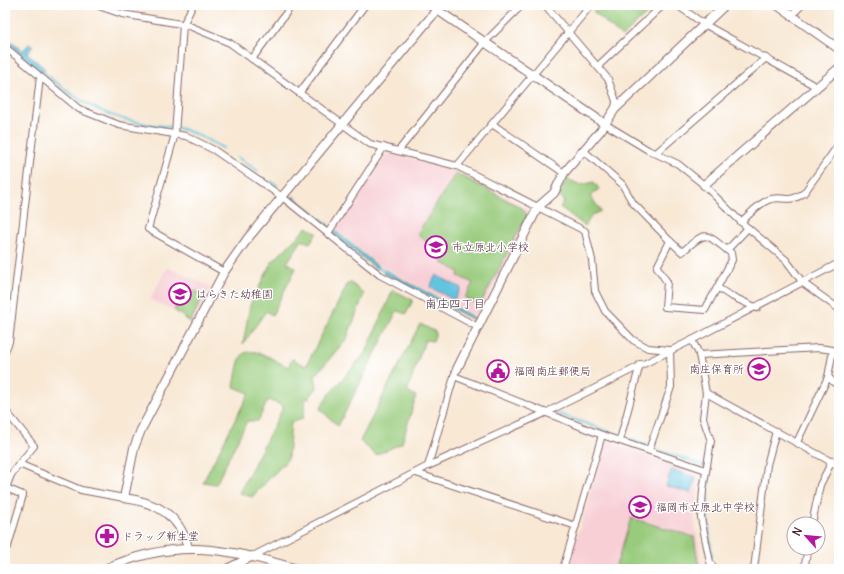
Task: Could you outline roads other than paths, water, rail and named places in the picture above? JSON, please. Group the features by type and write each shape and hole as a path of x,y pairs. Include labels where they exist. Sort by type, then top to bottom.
{"street":[{"path":"96,5 122,14 187,25 230,43 343,123 370,144 399,150 457,166 584,231 592,260 595,291 605,310 633,340 648,348 670,350"},
{"path":"193,5 183,25 175,134 148,229 224,272"},
{"path":"300,92 364,5"},
{"path":"399,150 485,42 522,5"},
{"path":"545,5 608,79 616,100 615,109"},
{"path":"457,166 591,5"},
{"path":"598,66 662,5"},
{"path":"677,5 704,24 817,87"},
{"path":"428,466 456,373 538,207 554,193 564,173 584,151 615,109 725,5"},
{"path":"776,5 839,49"},
{"path":"791,16 802,5"},
{"path":"252,59 291,6"},
{"path":"124,498 134,448 141,430 224,272 287,188 343,123 436,7 532,75 605,124 678,164 704,185 741,222 786,260 803,282 839,310"},
{"path":"5,47 80,109 119,125 186,136 214,150 281,196 380,275 478,328"},
{"path":"656,153 766,58"},
{"path":"704,185 839,68"},
{"path":"5,351 9,342 40,77"},
{"path":"492,124 564,173"},
{"path":"741,222 767,200 775,198 786,200 796,198 804,193 839,144"},
{"path":"328,233 384,147"},
{"path":"584,151 622,184 633,203 682,252 701,236 709,235 731,253 732,260 705,310 665,307 667,282 657,267 670,241"},
{"path":"727,250 748,228"},
{"path":"227,569 428,466 545,413 640,364 757,308 839,263"},
{"path":"718,288 729,295 757,308"},
{"path":"692,340 699,355 706,393 703,418 711,441 706,467 701,518 710,562 714,569"},
{"path":"699,355 819,348 833,350 828,377 797,442"},
{"path":"650,447 671,387 670,350"},
{"path":"620,440 640,364"},
{"path":"456,373 545,413 602,435 650,447 706,467"},
{"path":"828,377 839,387"},
{"path":"706,393 839,466"},
{"path":"5,410 34,446 11,475 6,488 23,496 8,546 5,546"},
{"path":"754,569 767,465 776,431"},
{"path":"564,569 602,435"},
{"path":"814,516 820,485 832,461"},
{"path":"19,464 81,490 144,501 176,521 185,537 188,548"},
{"path":"416,473 576,526"},
{"path":"105,569 124,561 154,552 188,548 213,549 253,556 297,569"},
{"path":"804,569 806,556"}],"water":[{"path":"5,36 22,51 30,43 33,46 27,53 45,69 42,73 5,41"},
{"path":"293,196 329,225 325,227 292,200"},
{"path":"334,230 379,267 377,269 333,235"},
{"path":"385,270 477,319 476,321 383,273"},
{"path":"436,275 461,288 454,300 430,287"},
{"path":"671,470 696,477 691,493 666,486"}],"waterway":[{"path":"41,70 74,96 97,109 122,119 182,129 198,135 223,148"},
{"path":"237,157 258,171"},
{"path":"271,181 277,185"},
{"path":"376,267 387,272"},
{"path":"452,370 475,319"},
{"path":"559,414 710,468 707,511 712,557"}],"place":[{"name":"市立原北小学校","path":"436,247"},
{"name":"はらきた幼稚園","path":"180,294"},
{"name":"南庄保育所","path":"759,369"},
{"name":"福岡南庄郵便局","path":"498,371"},
{"name":"福岡市立原北中学校","path":"640,507"},
{"name":"ドラッグ新生堂","path":"107,536"}],"district":[{"name":"南庄四丁目","path":"455,304"}]}
